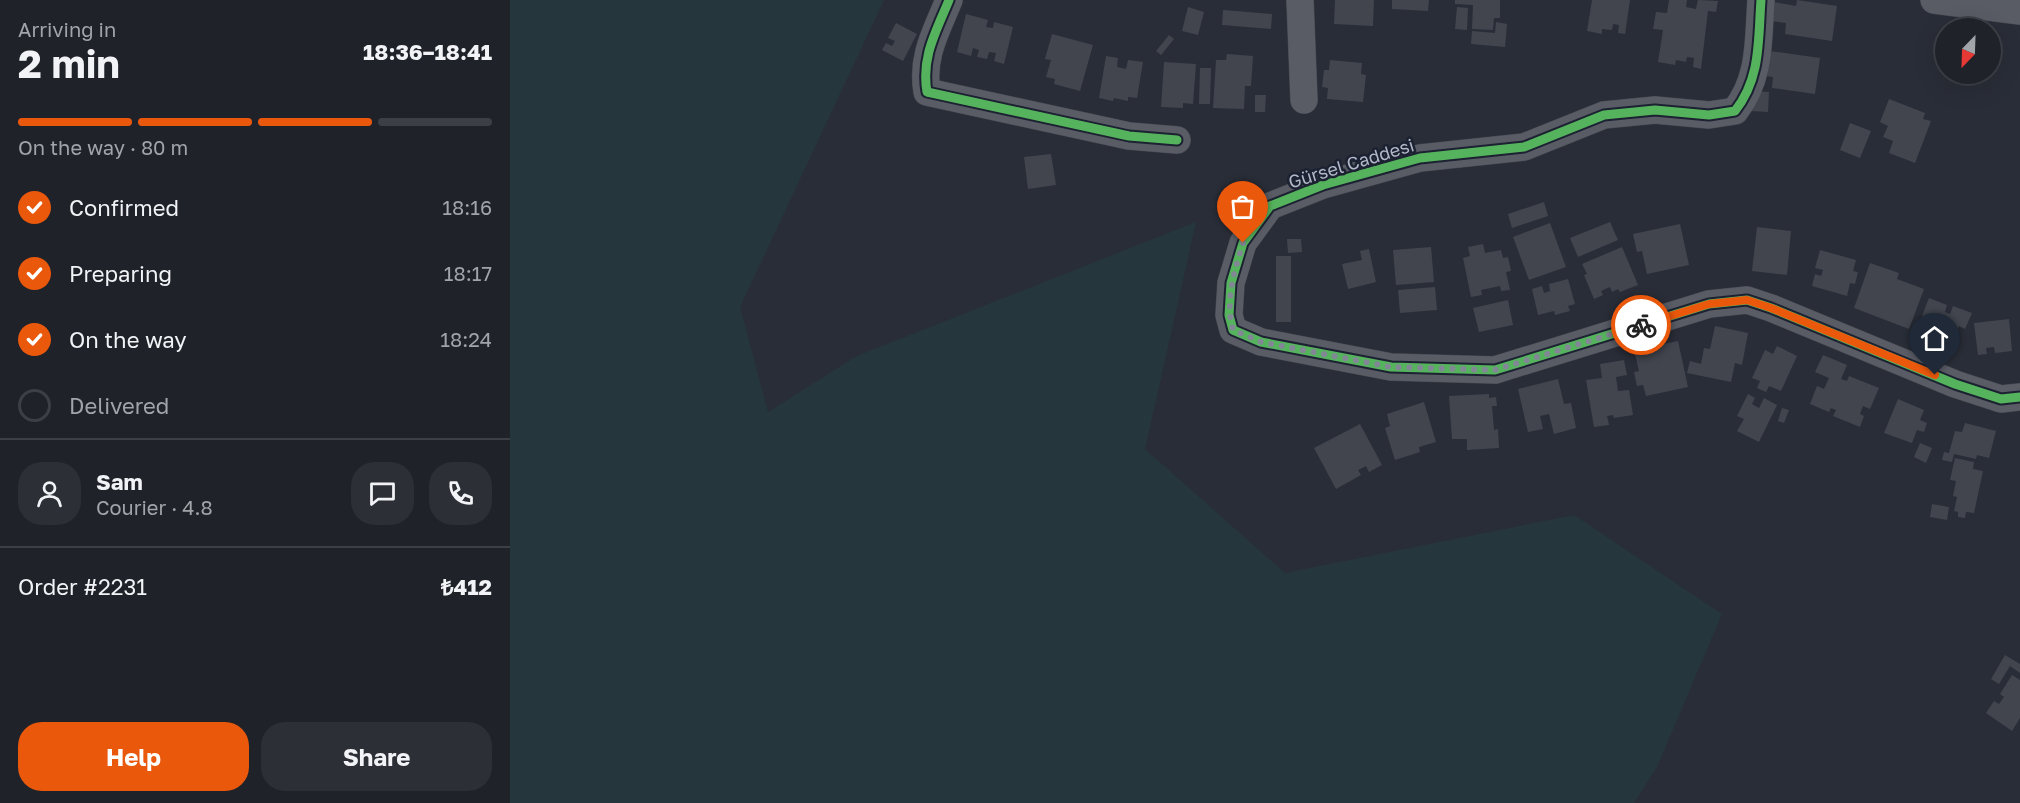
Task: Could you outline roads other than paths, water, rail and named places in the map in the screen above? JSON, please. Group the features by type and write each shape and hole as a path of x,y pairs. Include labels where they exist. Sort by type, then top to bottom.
{"street":[{"path":"949,0 926,57 927,92 1129,136 1177,140"},
{"path":"1300,0 1304,100"},
{"name":"Gürsel Caddesi","path":"1761,0 1756,72 1747,96 1735,111 1709,114 1656,110 1604,115 1524,147 1420,158 1323,185 1270,206 1243,243 1231,283 1229,315 1233,330 1261,342 1391,367 1495,370 1709,304 1747,300 1955,384 2001,399 2020,397"},
{"path":"1934,0 2020,11"}]}
